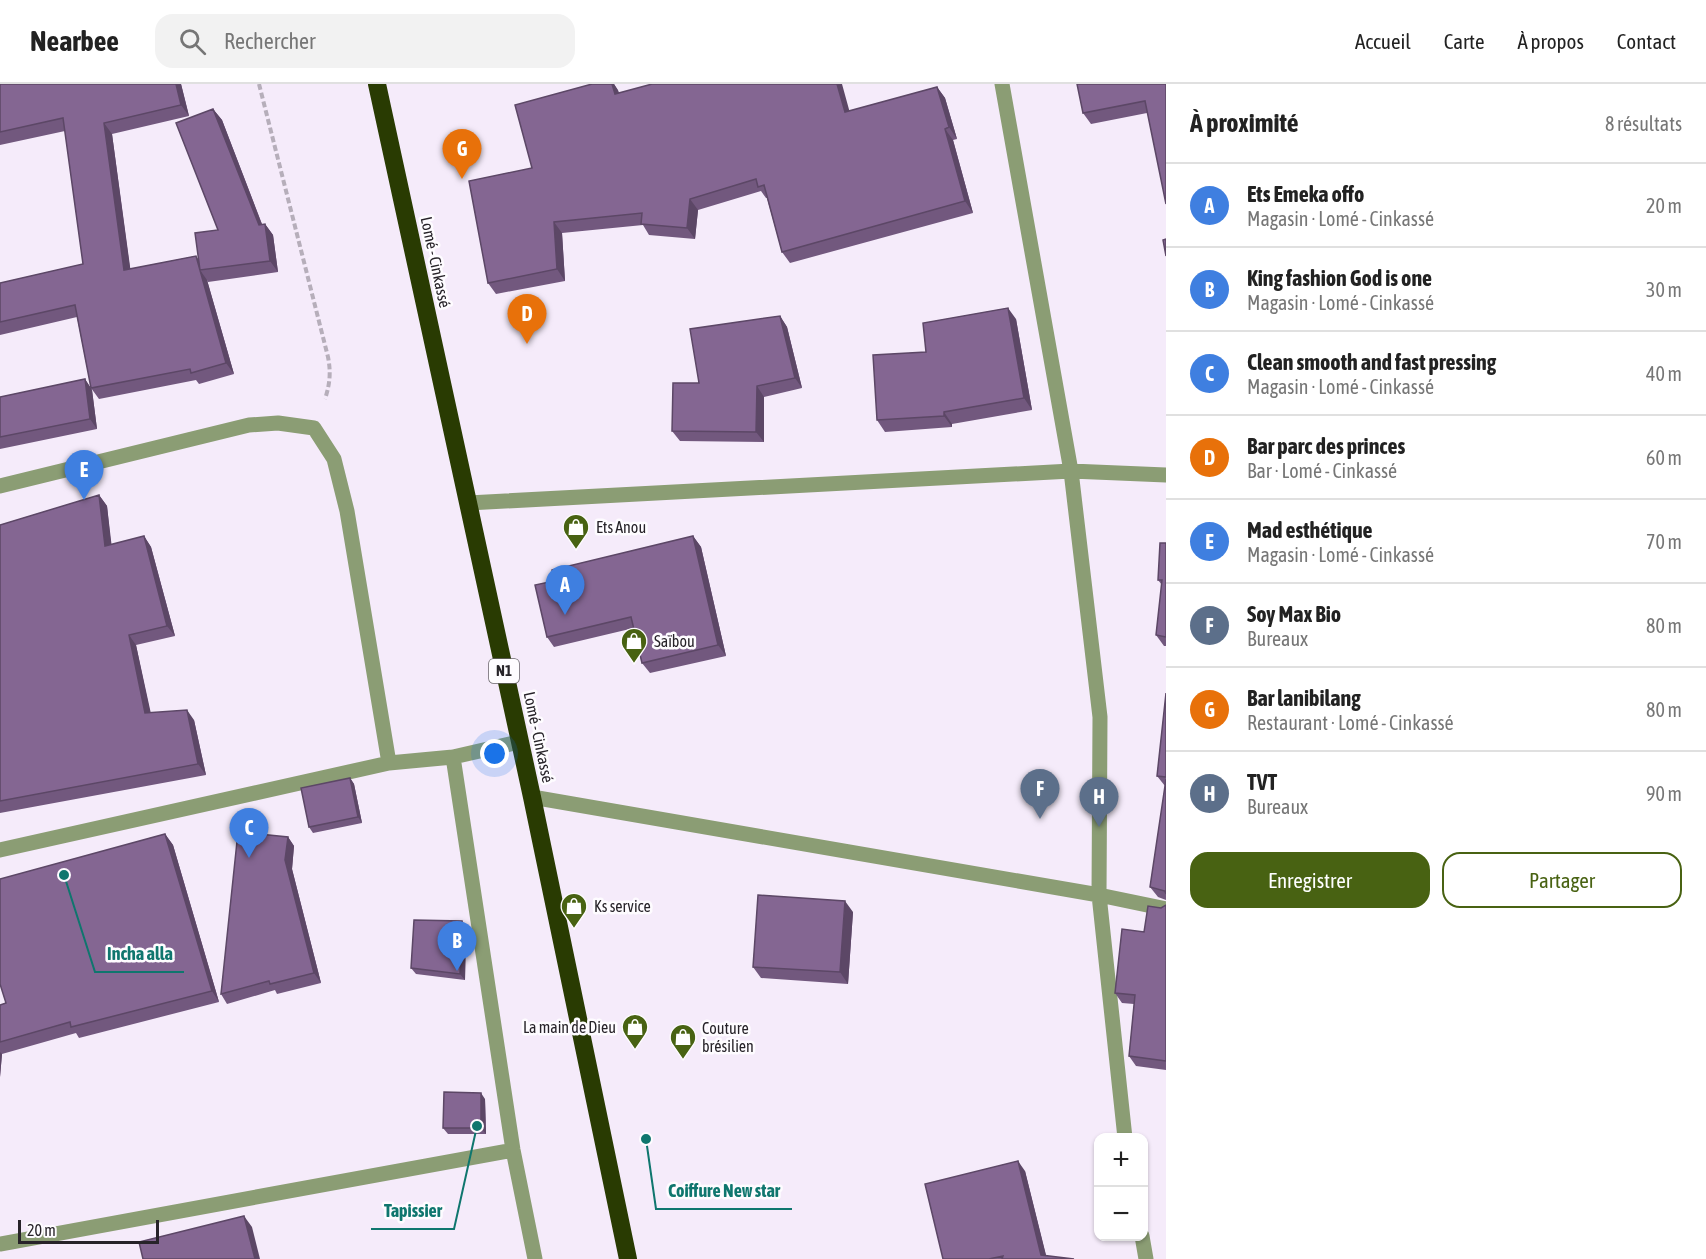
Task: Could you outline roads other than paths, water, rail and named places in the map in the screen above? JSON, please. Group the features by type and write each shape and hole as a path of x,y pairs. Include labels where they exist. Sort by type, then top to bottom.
{"highway":[{"name":"Lomé - Cinkassé","path":"377,84 532,796 628,1259"}],"street":[{"path":"1002,84 1071,471 1100,717 1099,895 1125,1133"},
{"path":"0,486 249,425 278,423 314,428 334,459 347,511 390,763"},
{"path":"468,503 1071,471 1166,475"},
{"path":"0,850 390,763 453,757 519,742"},
{"path":"453,757 513,1150 535,1259"},
{"path":"532,796 1099,895 1166,909"},
{"path":"0,1244 513,1150"},
{"path":"1143,1241 1146,1259"}],"place":[{"name":"Bar lanibilang","path":"462,179"},
{"name":"Bar parc des princes","path":"527,344"},
{"name":"Mad esthétique","path":"84,500"},
{"name":"Ets Anou","path":"576,550"},
{"name":"Ets Emeka offo","path":"565,615"},
{"name":"Saïbou","path":"634,664"},
{"name":"Soy Max Bio","path":"1040,819"},
{"name":"TVT","path":"1099,827"},
{"name":"Clean smooth and fast pressing","path":"249,858"},
{"name":"Incha alla","path":"64,875"},
{"name":"Ks service","path":"574,929"},
{"name":"King fashion God is one","path":"457,971"},
{"name":"La main de Dieu","path":"635,1050"},
{"name":"Couture brésilien","path":"683,1060"},
{"name":"Tapissier","path":"477,1126"},
{"name":"Coiffure New star","path":"646,1139"}]}
